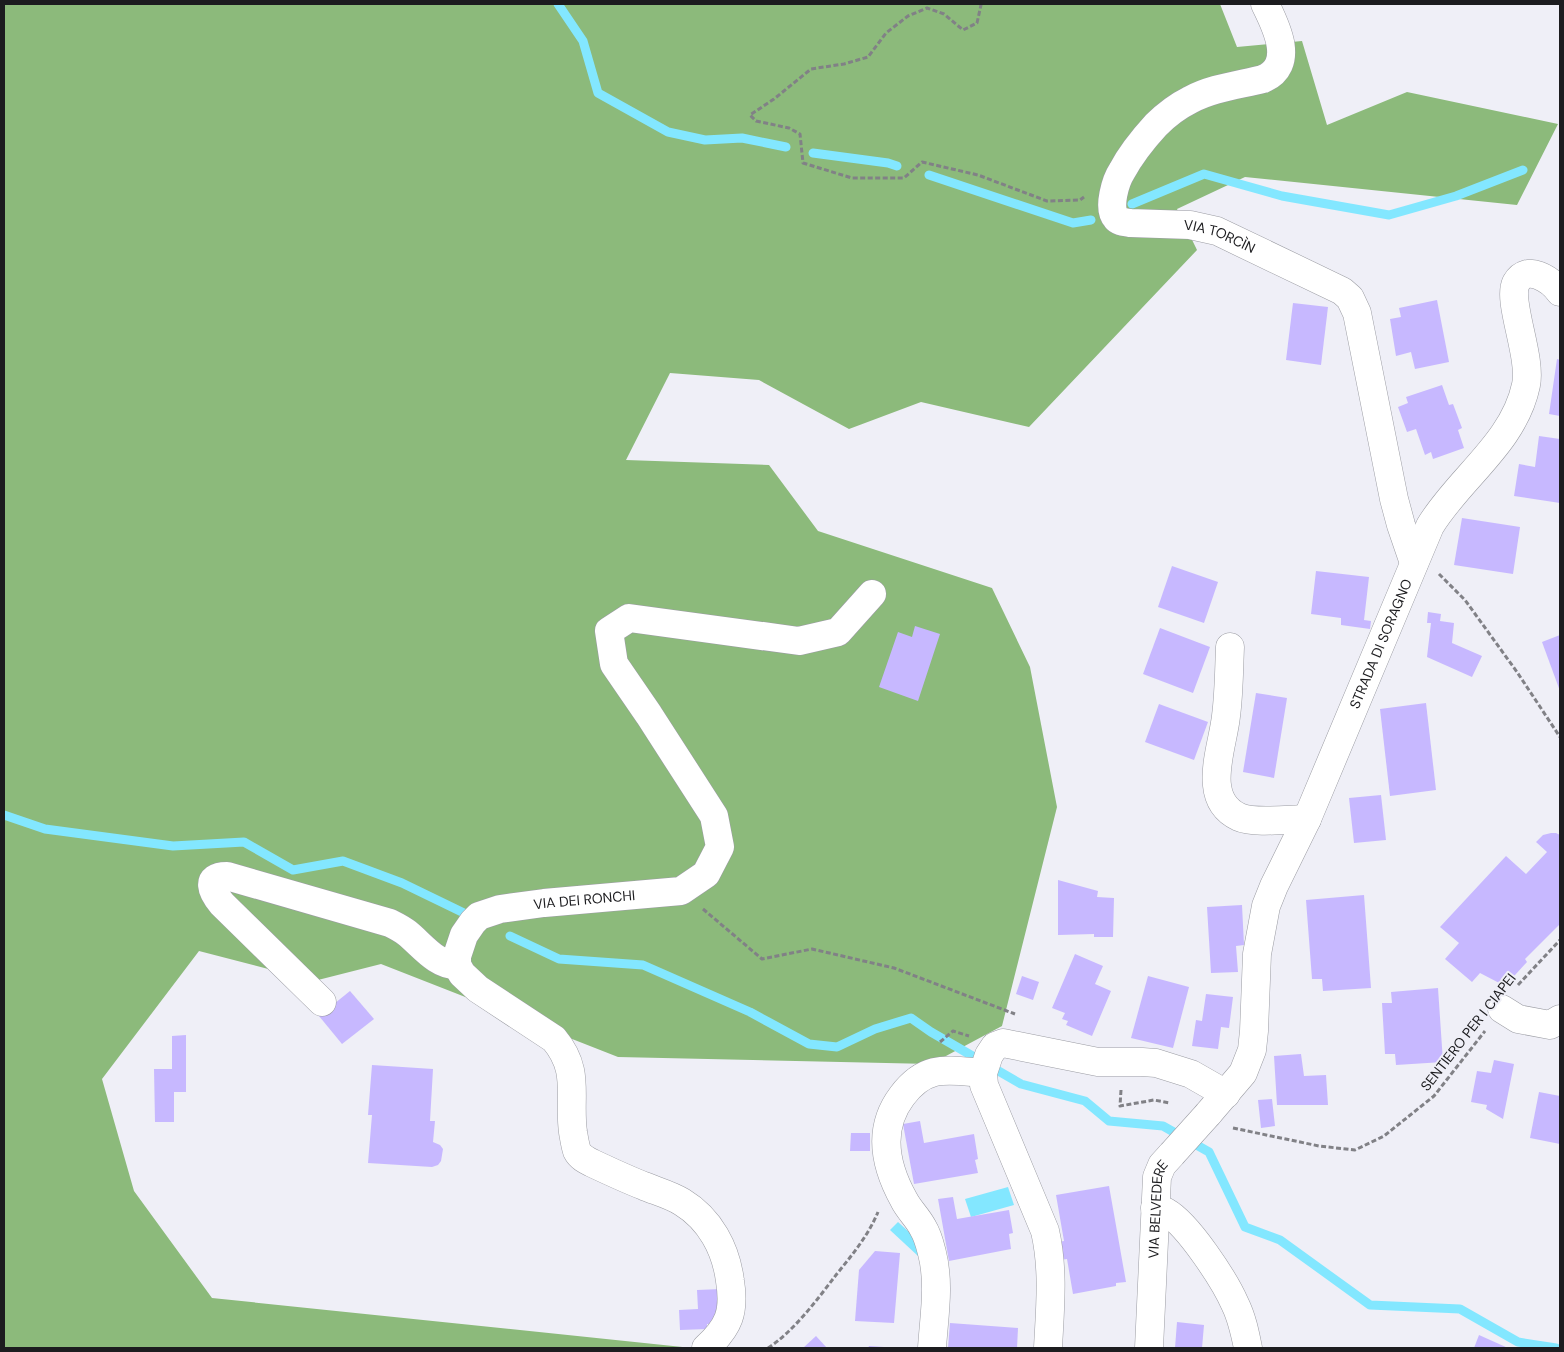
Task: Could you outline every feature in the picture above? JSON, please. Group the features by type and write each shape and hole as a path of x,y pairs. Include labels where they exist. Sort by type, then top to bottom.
{"street":[{"name":"VIA TORCÌN","path":"1265,4 1281,40 1279,63 1275,71 1263,79 1210,91 1189,100 1169,114 1146,137 1122,171 1112,201 1113,214 1121,221 1130,223 1190,225 1217,230 1342,291 1350,298 1357,313 1401,525 1426,567"},
{"name":"STRADA DI SORAGNO","path":"1243,1073 1252,1050 1256,954 1266,906 1274,886 1426,567 1430,526 1438,511 1496,445 1510,426 1522,398 1528,370 1515,306 1514,290 1517,282 1523,276 1531,274 1541,275 1549,280 1560,292"},
{"name":"VIA DEI RONCHI","path":"457,965 457,956 464,935 472,922 479,916 500,909 544,903 681,891 706,874 720,847 714,816 614,664 609,631 629,618 799,641 838,632 872,594"},
{"path":"1230,647 1226,716 1216,768 1218,793 1232,814 1241,818 1254,821 1307,819"},
{"path":"322,1002 222,904 214,894 212,887 214,880 218,876 227,876 390,923 406,932 442,962 457,965 462,974 478,989 554,1040 561,1048 570,1065 573,1100 572,1124 576,1150 581,1157 681,1201 696,1212 710,1228 722,1248 729,1270 732,1309 729,1320 723,1330 706,1348"},
{"path":"1502,1009 1518,1019 1550,1025 1560,1019"},
{"path":"1048,1348 1051,1284 1050,1251 1045,1231 984,1085 986,1064 995,1046 1003,1043 1098,1062 1156,1063 1191,1074 1226,1094"},
{"path":"932,1348 936,1292 933,1256 923,1228 904,1201 896,1184 887,1154 886,1133 894,1107 910,1084 919,1077 943,1070 986,1064"},
{"name":"VIA BELVEDERE","path":"1148,1348 1158,1172 1172,1154 1219,1120 1226,1094 1243,1073"},
{"path":"1155,1208 1167,1212 1190,1233 1222,1279 1235,1303 1244,1327 1248,1348"}],"path":[{"path":"980,4 977,23 963,30 944,14 927,8 908,16 886,33 868,57 844,64 811,69 774,99 750,115 756,121 789,128 800,134 803,163 852,178 904,178 922,162 978,175 1046,201 1080,200 1087,195"},
{"path":"1426,567 1465,600 1517,672 1560,737"},
{"path":"681,891 762,958 812,949 894,968 1021,1017"},
{"name":"SENTIERO PER I CIAPEI","path":"1219,1120 1236,1130 1319,1146 1355,1150 1384,1136 1434,1096 1502,1009 1519,984 1560,940"},
{"path":"1120,1106 1154,1100 1170,1103"},
{"path":"768,1348 819,1297 864,1239 879,1210"}],"green space":[{"path":"4,4 1220,4 1237,47 1302,41 1327,125 1407,92 1558,124 1517,205 1245,177 1177,209 1197,250 1029,427 921,402 849,429 759,380 670,373 626,460 769,465 818,531 992,588 1030,667 1057,807 1002,1026 931,1064 618,1057 381,964 314,981 199,951 102,1079 134,1191 212,1298 692,1348 4,1348"}],"water":[{"path":"1008,1187 1014,1205 971,1217 965,1199"},
{"path":"898,1222 920,1242 918,1256 890,1230"}],"building":[{"path":"1437,300 1449,362 1415,369 1411,352 1396,356 1390,319 1401,317 1399,308"},
{"path":"1293,303 1328,307 1321,365 1286,360"},
{"path":"1557,359 1560,360 1560,416 1549,414"},
{"path":"1442,385 1449,405 1453,404 1462,428 1458,430 1464,448 1433,459 1431,452 1425,455 1416,429 1407,432 1398,407 1408,403 1406,397"},
{"path":"1539,436 1560,439 1560,503 1514,496 1519,464 1535,467"},
{"path":"1462,518 1520,527 1513,574 1454,565"},
{"path":"1172,566 1218,582 1204,623 1158,607"},
{"path":"1316,571 1369,577 1364,620 1371,621 1370,629 1341,625 1341,618 1311,614"},
{"path":"1428,612 1441,614 1440,621 1454,623 1452,643 1482,656 1472,677 1427,657 1431,623 1427,623"},
{"path":"915,626 940,634 918,701 879,687 898,632 912,637"},
{"path":"1160,628 1210,647 1193,693 1143,674"},
{"path":"1560,635 1560,691 1542,642"},
{"path":"1256,693 1287,698 1274,778 1243,772"},
{"path":"1426,703 1436,790 1390,796 1380,709"},
{"path":"1159,704 1208,722 1194,760 1145,742"},
{"path":"1381,795 1386,840 1354,843 1349,798"},
{"path":"1551,833 1560,835 1560,924 1525,959 1527,962 1505,986 1480,973 1472,982 1445,959 1459,943 1440,927 1506,856 1526,874 1547,852 1536,842 1543,835"},
{"path":"1058,880 1098,891 1097,897 1114,898 1113,937 1094,937 1094,934 1058,935"},
{"path":"1364,895 1371,988 1323,991 1322,979 1312,979 1306,900"},
{"path":"1242,905 1244,945 1236,946 1238,972 1211,973 1207,907"},
{"path":"1075,954 1103,966 1095,984 1111,991 1092,1036 1066,1025 1068,1021 1062,1019 1065,1013 1052,1008"},
{"path":"1022,976 1039,982 1033,1000 1016,994"},
{"path":"1148,976 1189,987 1173,1048 1131,1038"},
{"path":"1438,988 1443,1062 1396,1065 1395,1054 1385,1054 1382,1003 1392,1003 1391,992"},
{"path":"350,991 374,1019 342,1044 319,1016"},
{"path":"1206,994 1233,997 1229,1028 1221,1027 1218,1049 1192,1046 1196,1020 1202,1021"},
{"path":"186,1035 186,1092 174,1092 174,1122 155,1122 154,1069 172,1069 172,1036"},
{"path":"1301,1054 1304,1076 1326,1075 1328,1105 1277,1105 1274,1056"},
{"path":"1494,1060 1514,1064 1503,1119 1486,1109 1487,1105 1471,1102 1477,1071 1491,1073"},
{"path":"372,1065 433,1069 430,1121 435,1121 433,1142 440,1145 443,1149 441,1161 438,1165 432,1167 368,1163 372,1115 368,1115"},
{"path":"1539,1092 1560,1096 1560,1144 1530,1138"},
{"path":"1272,1099 1275,1126 1261,1128 1258,1100"},
{"path":"920,1121 924,1143 974,1134 978,1159 975,1160 978,1173 914,1184 903,1124"},
{"path":"851,1133 870,1133 870,1151 850,1151"},
{"path":"1109,1186 1126,1282 1116,1283 1116,1286 1073,1294 1067,1259 1061,1260 1058,1242 1064,1241 1056,1195"},
{"path":"953,1197 957,1219 1009,1210 1013,1233 1009,1234 1011,1249 949,1261 938,1199"},
{"path":"875,1251 900,1253 894,1323 855,1321 859,1270"},
{"path":"721,1289 722,1324 707,1324 707,1329 680,1330 679,1310 698,1309 697,1290"},
{"path":"1177,1322 1204,1325 1202,1348 1175,1348"},
{"path":"950,1323 1018,1328 1017,1348 948,1348"},
{"path":"1479,1335 1508,1348 1474,1348"},
{"path":"816,1336 827,1348 803,1348"},
{"path":"869,1346 884,1347 884,1348 868,1348"}],"waterway":[{"path":"558,4 583,41 598,93 668,132 705,140 742,138 786,147"},
{"path":"813,153 888,163 897,166"},
{"path":"1132,204 1204,174 1282,196 1389,215 1456,196 1523,170"},
{"path":"929,175 1073,223 1091,220"},
{"path":"4,815 45,829 173,846 244,842 293,870 343,861 402,883 466,914"},
{"path":"510,936 559,959 643,965 750,1012 809,1044 837,1047 875,1029 911,1018 931,1032 1021,1084 1085,1101 1109,1121 1163,1126 1209,1152 1245,1227 1280,1240 1370,1305 1460,1309 1518,1342 1556,1348"}]}
